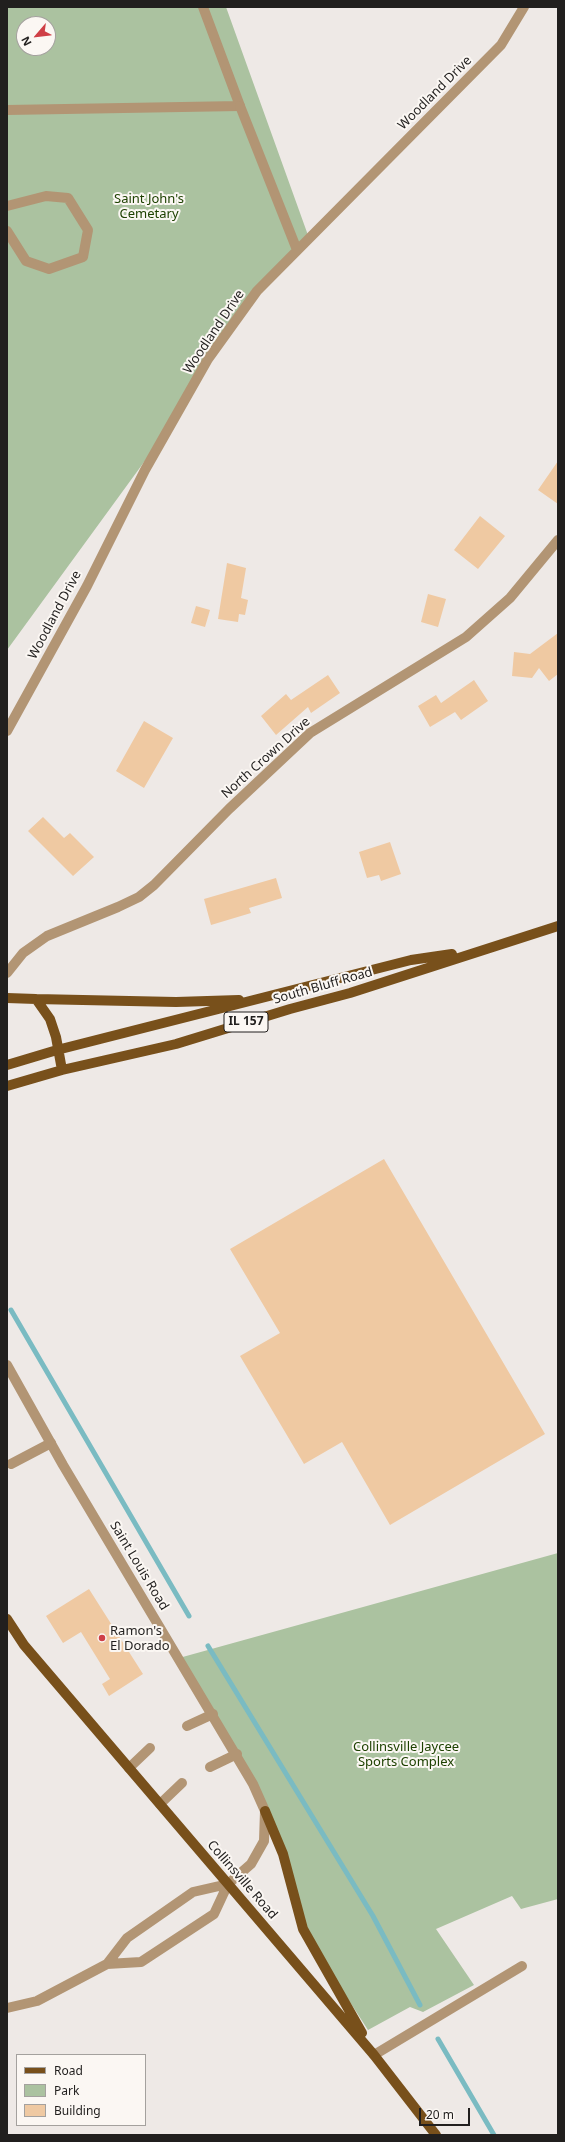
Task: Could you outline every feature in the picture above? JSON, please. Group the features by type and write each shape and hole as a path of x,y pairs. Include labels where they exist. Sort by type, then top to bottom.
{"main road":[{"name":"South Bluff Road","path":"7,1086 62,1070 176,1044 290,1008 350,993 558,926"},
{"name":"South Bluff Road","path":"7,1065 57,1050 267,998 411,960 482,950"},
{"path":"7,998 176,1002 267,998"},
{"path":"36,999 50,1019 56,1037 57,1050 62,1070"},
{"name":"Collinsville Road","path":"7,1619 24,1645 374,2055 436,2135"},
{"name":"Collinsville Road","path":"7,1632 24,1645"},
{"path":"265,1811 283,1854 303,1929 374,2055"}],"street":[{"path":"203,7 240,106 297,250"},
{"name":"Woodland Drive","path":"7,731 87,586 145,470 208,359 257,291 501,45 524,7"},
{"path":"7,110 240,106"},
{"path":"7,206 46,196 68,198 88,230 83,257 49,269 26,261 7,231"},
{"name":"North Crown Drive","path":"7,973 23,953 47,936 139,897 154,885 229,809 310,732 466,637 510,598 558,540"},
{"name":"Saint Louis Road","path":"7,1365 51,1443 237,1754 265,1811 264,1841 251,1864 228,1884"},
{"path":"11,1464 51,1443"},
{"path":"187,1726 213,1714"},
{"path":"129,1768 150,1748"},
{"path":"210,1767 237,1754"},
{"path":"160,1804 182,1783"},
{"path":"107,1964 141,1962 214,1914 228,1884"},
{"path":"7,2008 38,2001 107,1964 127,1938 193,1892 228,1884"},
{"path":"374,2055 522,1966"}],"green space":[{"name":"Saint John's Cemetary","path":"7,7 226,7 309,238 238,317 171,425 7,650"},
{"name":"Collinsville Jaycee Sports Complex","path":"558,1553 558,1899 521,1909 512,1896 436,1929 474,1985 423,2012 410,2007 368,2030 303,1929 292,1890 253,1784 179,1658"}],"building":[{"path":"558,461 558,504 538,490"},
{"path":"480,516 505,536 478,569 454,550"},
{"path":"227,563 246,568 241,598 248,600 245,615 239,614 238,622 218,619"},
{"path":"428,594 446,599 438,627 421,622"},
{"path":"196,606 210,610 205,627 191,623"},
{"path":"558,633 558,674 549,681 539,668 532,678 512,676 514,652 530,654"},
{"path":"328,675 340,693 311,713 308,707 276,735 261,716 286,694 291,700"},
{"path":"474,680 488,701 461,720 455,712 430,727 418,706 436,695 441,703"},
{"path":"144,721 173,738 144,788 116,771"},
{"path":"43,817 64,838 70,833 94,857 73,876 28,831"},
{"path":"390,842 401,874 381,881 379,875 367,878 359,852"},
{"path":"276,878 282,898 249,908 251,913 211,925 204,899"},
{"path":"384,1159 545,1434 390,1525 342,1442 304,1464 240,1356 280,1333 230,1249"},
{"name":"Ramon's El Dorado","path":"89,1589 143,1674 109,1696 102,1684 110,1679 81,1632 63,1643 46,1616"}],"waterway":[{"path":"11,1310 189,1616"},
{"path":"208,1646 373,1916 420,2005"},
{"path":"438,2039 494,2135"}],"place":[{"name":"Ramon's El Dorado","path":"102,1638"}]}
